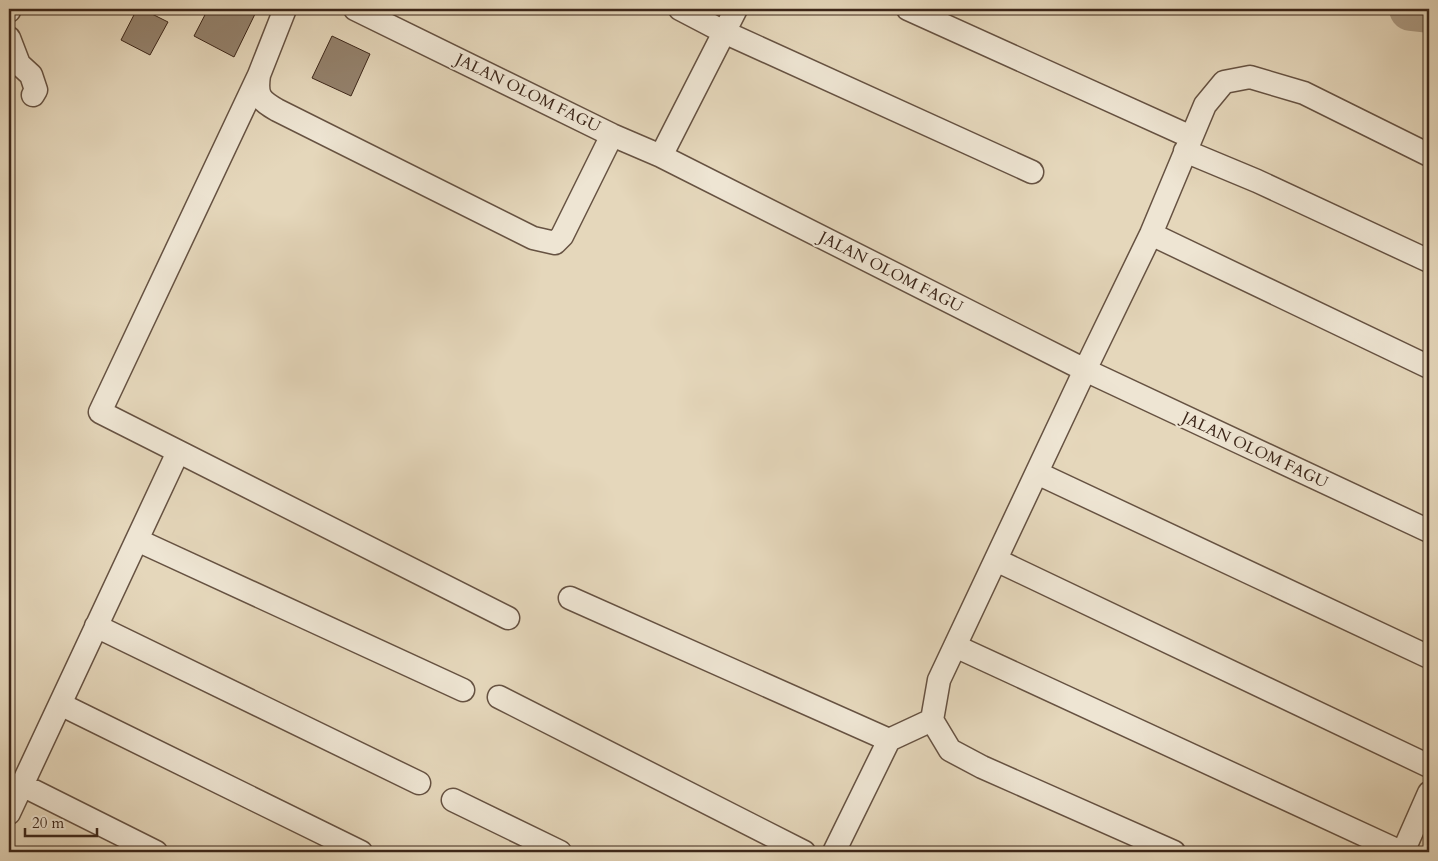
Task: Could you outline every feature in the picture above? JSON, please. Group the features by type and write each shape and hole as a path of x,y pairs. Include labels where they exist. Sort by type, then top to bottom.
{"street":[{"path":"286,9 259,75 100,412 508,618"},
{"name":"JALAN OLOM FAGU","path":"355,9 612,135 661,156 1085,370 1429,531"},
{"path":"680,9 724,32 1032,172"},
{"path":"661,156 736,9"},
{"path":"908,9 1188,144 1257,181 1429,261"},
{"path":"9,38 19,64 31,75 36,90 33,95"},
{"path":"259,75 257,89 260,97 277,110 532,238 555,243 562,236 612,135"},
{"path":"1174,852 982,767 950,750 932,720 939,680 1151,234 1205,104 1224,82 1250,77 1304,93 1429,154"},
{"path":"1151,234 1429,367"},
{"path":"9,813 178,452"},
{"path":"1037,473 1429,657"},
{"path":"137,540 463,690"},
{"path":"996,560 1429,766"},
{"path":"570,598 889,740"},
{"path":"96,626 419,783"},
{"path":"955,646 1402,852 1429,793"},
{"path":"499,697 804,852"},
{"path":"60,704 361,852"},
{"path":"834,852 889,740 932,720"},
{"path":"22,785 156,852"},
{"path":"453,800 560,852"}],"building":[{"path":"137,9 142,9 168,22 150,55 121,40"},
{"path":"208,9 250,9 256,12 234,57 194,36"},
{"path":"332,36 370,54 351,96 312,78"}],"waterway":[{"path":"1411,9 1429,11"}]}
